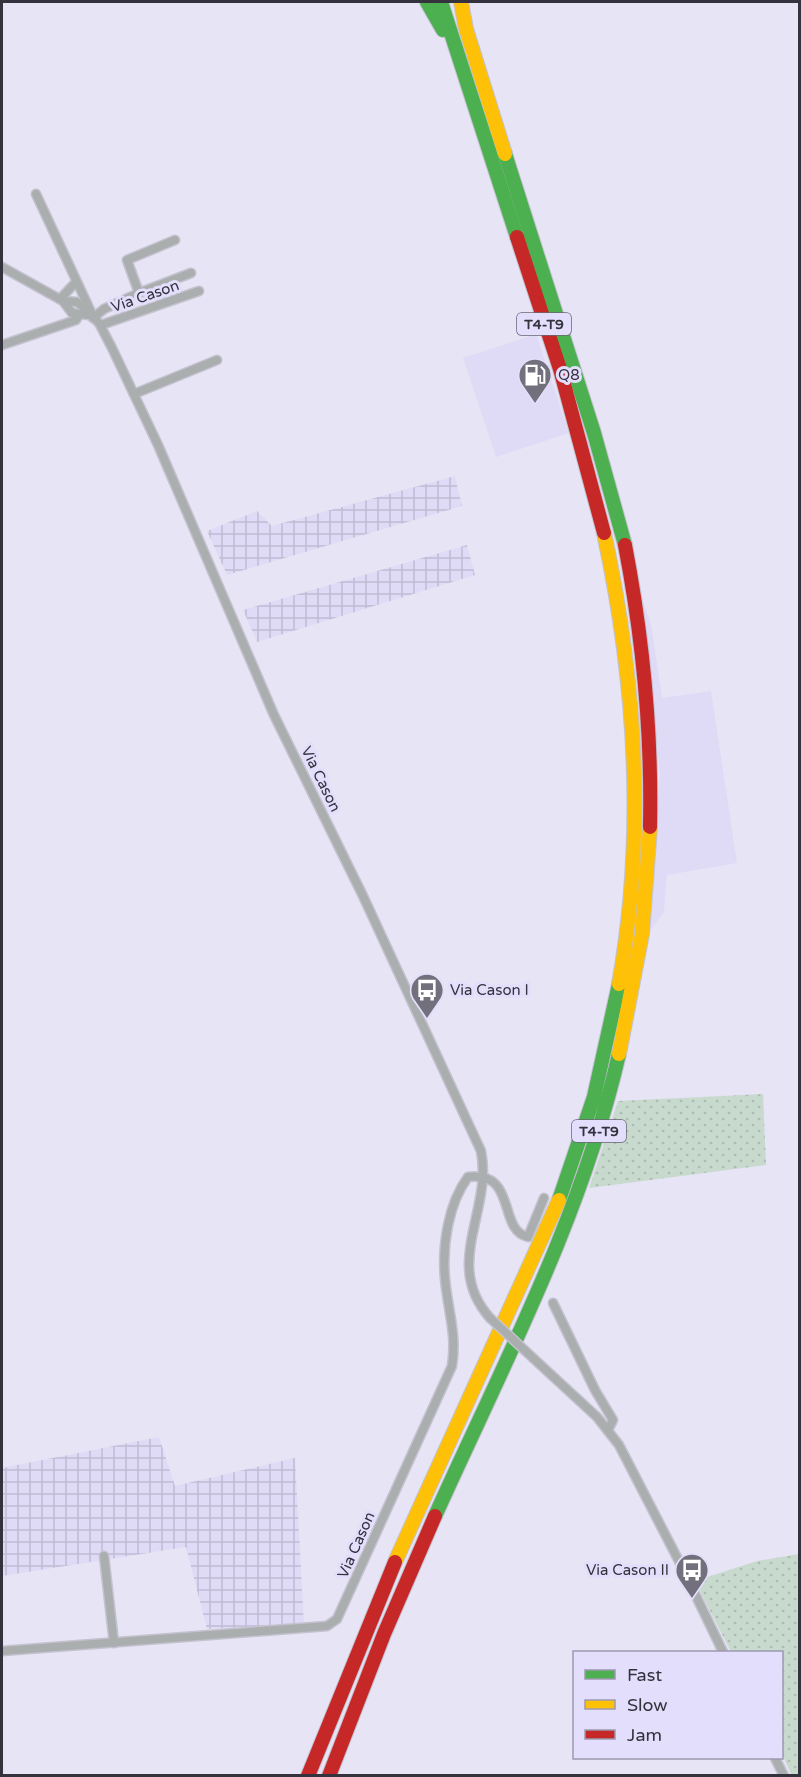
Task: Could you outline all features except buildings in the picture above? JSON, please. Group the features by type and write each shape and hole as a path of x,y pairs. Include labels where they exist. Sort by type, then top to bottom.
{"highway":[{"path":"427,2 458,57"},
{"name":"T4-T9","path":"308,1776 341,1690 443,1453 522,1289 573,1162 591,1107 612,1020 627,935 634,852 633,725 618,595 589,472 441,2"},
{"name":"T4-T9","path":"329,1776 424,1539 535,1296 587,1167 618,1064 644,918 649,853 649,729 641,643 624,540 582,396 466,29 453,2"},
{"path":"461,2 466,29"}],"street":[{"name":"Via Cason","path":"36,194 75,282 77,302 100,326 134,394 274,714 481,1151 484,1175 468,1261 469,1276 475,1296 490,1317 608,1430 631,1467 722,1651"},
{"name":"Via Cason","path":"139,293 127,260 175,240"},
{"path":"2,267 61,300 72,313 91,317"},
{"name":"Via Cason","path":"91,317 139,293 191,273"},
{"name":"Via Cason","path":"75,282 81,288 91,317"},
{"path":"61,300 75,282"},
{"name":"Via Cason","path":"100,326 199,291"},
{"path":"61,300 77,302"},
{"path":"2,345 76,320 79,315"},
{"path":"134,394 217,360"},
{"name":"Via Cason","path":"2,1651 327,1626 337,1619 452,1366 455,1346 454,1324 445,1280 445,1255 449,1226 459,1188 468,1177 484,1175 494,1181 518,1231 528,1237 544,1197"},
{"name":"Via Cason","path":"553,1303 595,1390 611,1415 613,1420 608,1430"},
{"path":"104,1556 114,1643"},
{"path":"776,1759 784,1776"}],"shaded area":[{"path":"536,334 569,433 496,457 463,358"},
{"path":"455,476 462,506 227,575 207,531 257,511 272,526"},
{"path":"467,545 475,575 257,642 243,610"},
{"path":"642,599 651,624 662,698 711,691 737,863 667,875 664,912 649,932 660,773"},
{"path":"159,1437 175,1486 295,1458 304,1625 207,1629 186,1547 2,1576 2,1468"}],"green space":[{"path":"763,1094 766,1165 589,1188 618,1101"},
{"path":"799,1554 800,1775 792,1776 783,1756 783,1651 730,1651 695,1581 757,1561"}],"traffic: fast":[{"path":"427,2 443,30"},
{"path":"441,2 517,237"},
{"path":"505,154 594,433 625,545"},
{"path":"559,1200 594,1097 619,984"},
{"path":"435,1516 539,1289 562,1232 603,1114 619,1054"}],"traffic: slow":[{"path":"461,2 466,29 505,154"},
{"path":"604,533 624,645 634,758 633,871 619,984"},
{"path":"619,1054 642,934 650,827"},
{"path":"395,1562 559,1200"}],"traffic: jam":[{"path":"517,237 560,369 604,533"},
{"path":"625,545 637,615 645,686 650,827"},
{"path":"329,1776 384,1634 435,1516"},
{"path":"308,1776 395,1562"}],"place":[{"name":"Q8","path":"535,404"},
{"name":"Via Cason I","path":"427,1019"},
{"name":"Via Cason II","path":"692,1599"}]}
